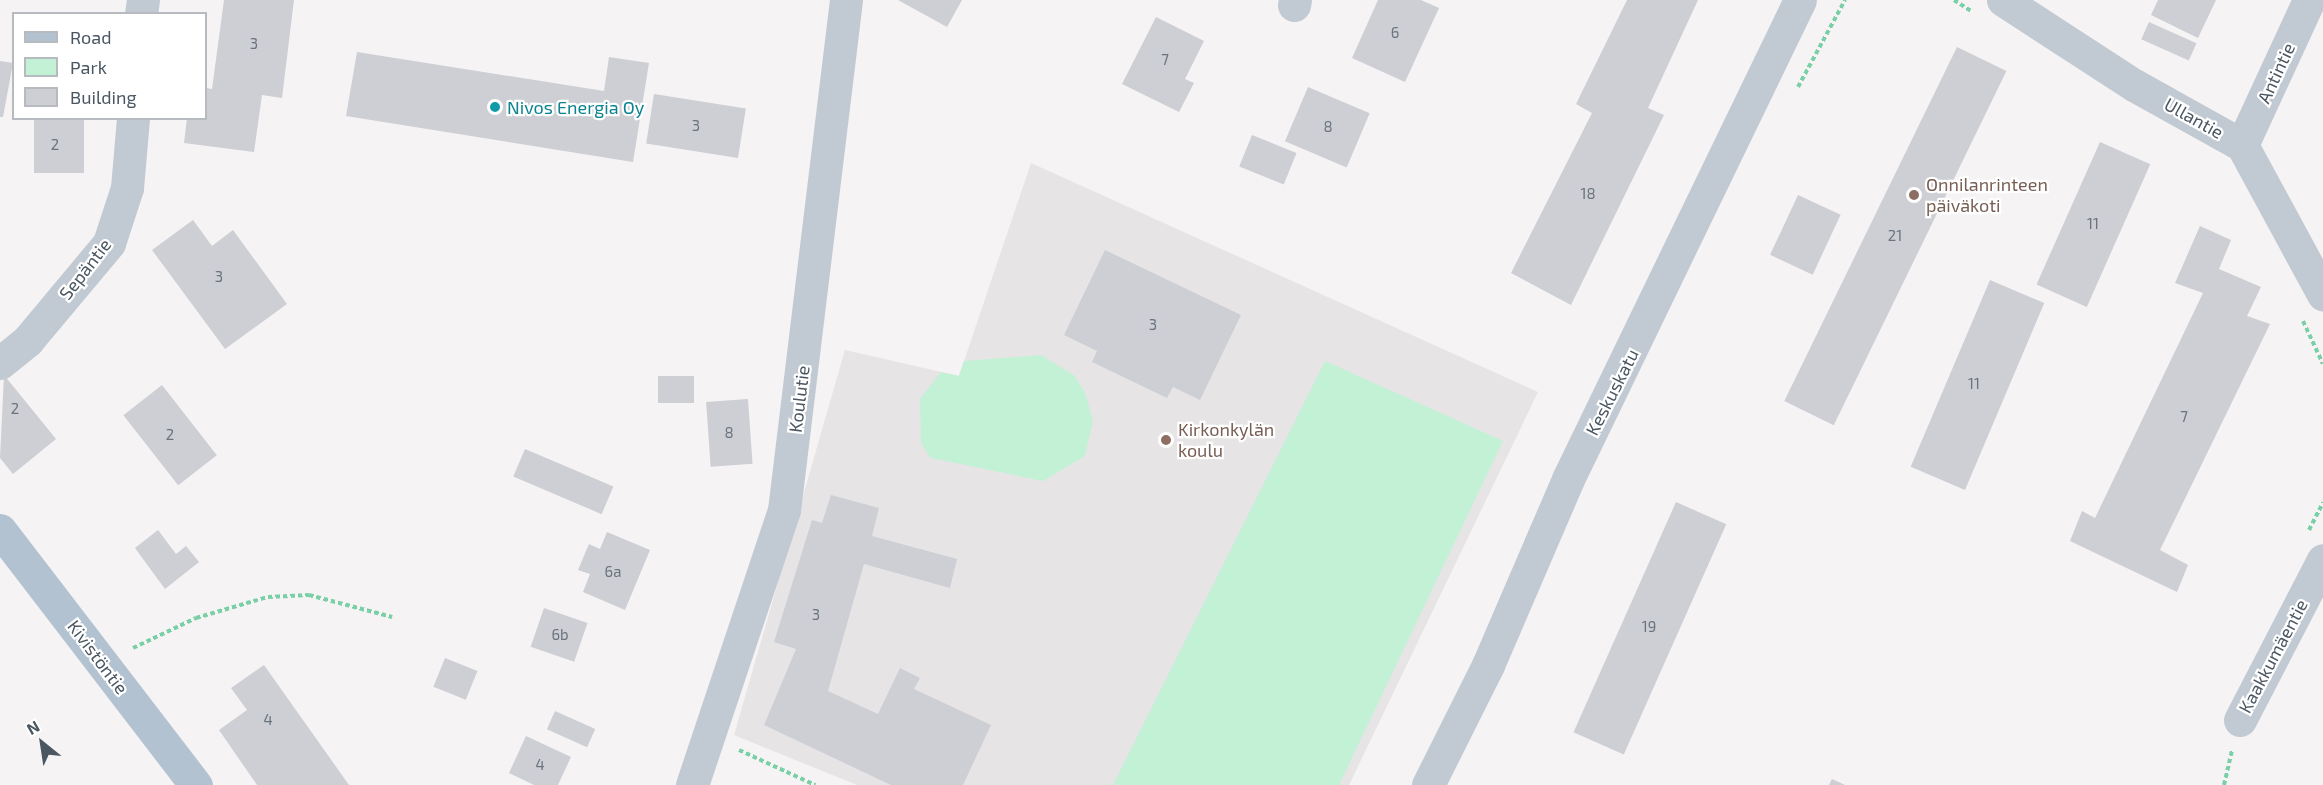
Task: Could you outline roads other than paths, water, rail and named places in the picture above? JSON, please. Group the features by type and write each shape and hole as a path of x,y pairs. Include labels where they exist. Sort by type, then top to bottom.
{"main road":[{"name":"Kivistöntie","path":"0,530 196,785"}],"street":[{"name":"Koulutie","path":"692,785 784,510 846,0"},
{"name":"Keskuskatu","path":"1428,785 1488,665 1568,479 1800,0"},
{"name":"Ullantie","path":"2003,0 2134,85 2242,145 2310,302"},
{"name":"Antintie","path":"2242,145 2309,0"},
{"name":"Sepäntie","path":"0,363 28,340 109,243 127,188 133,120"},
{"name":"Kaakkumäentie","path":"2240,720 2323,560"}],"place":[{"name":"Nivos Energia Oy","path":"495,107"},
{"name":"Onnilanrinteen päiväkoti","path":"1914,195"},
{"name":"Kirkonkylän koulu","path":"1166,440"}]}
